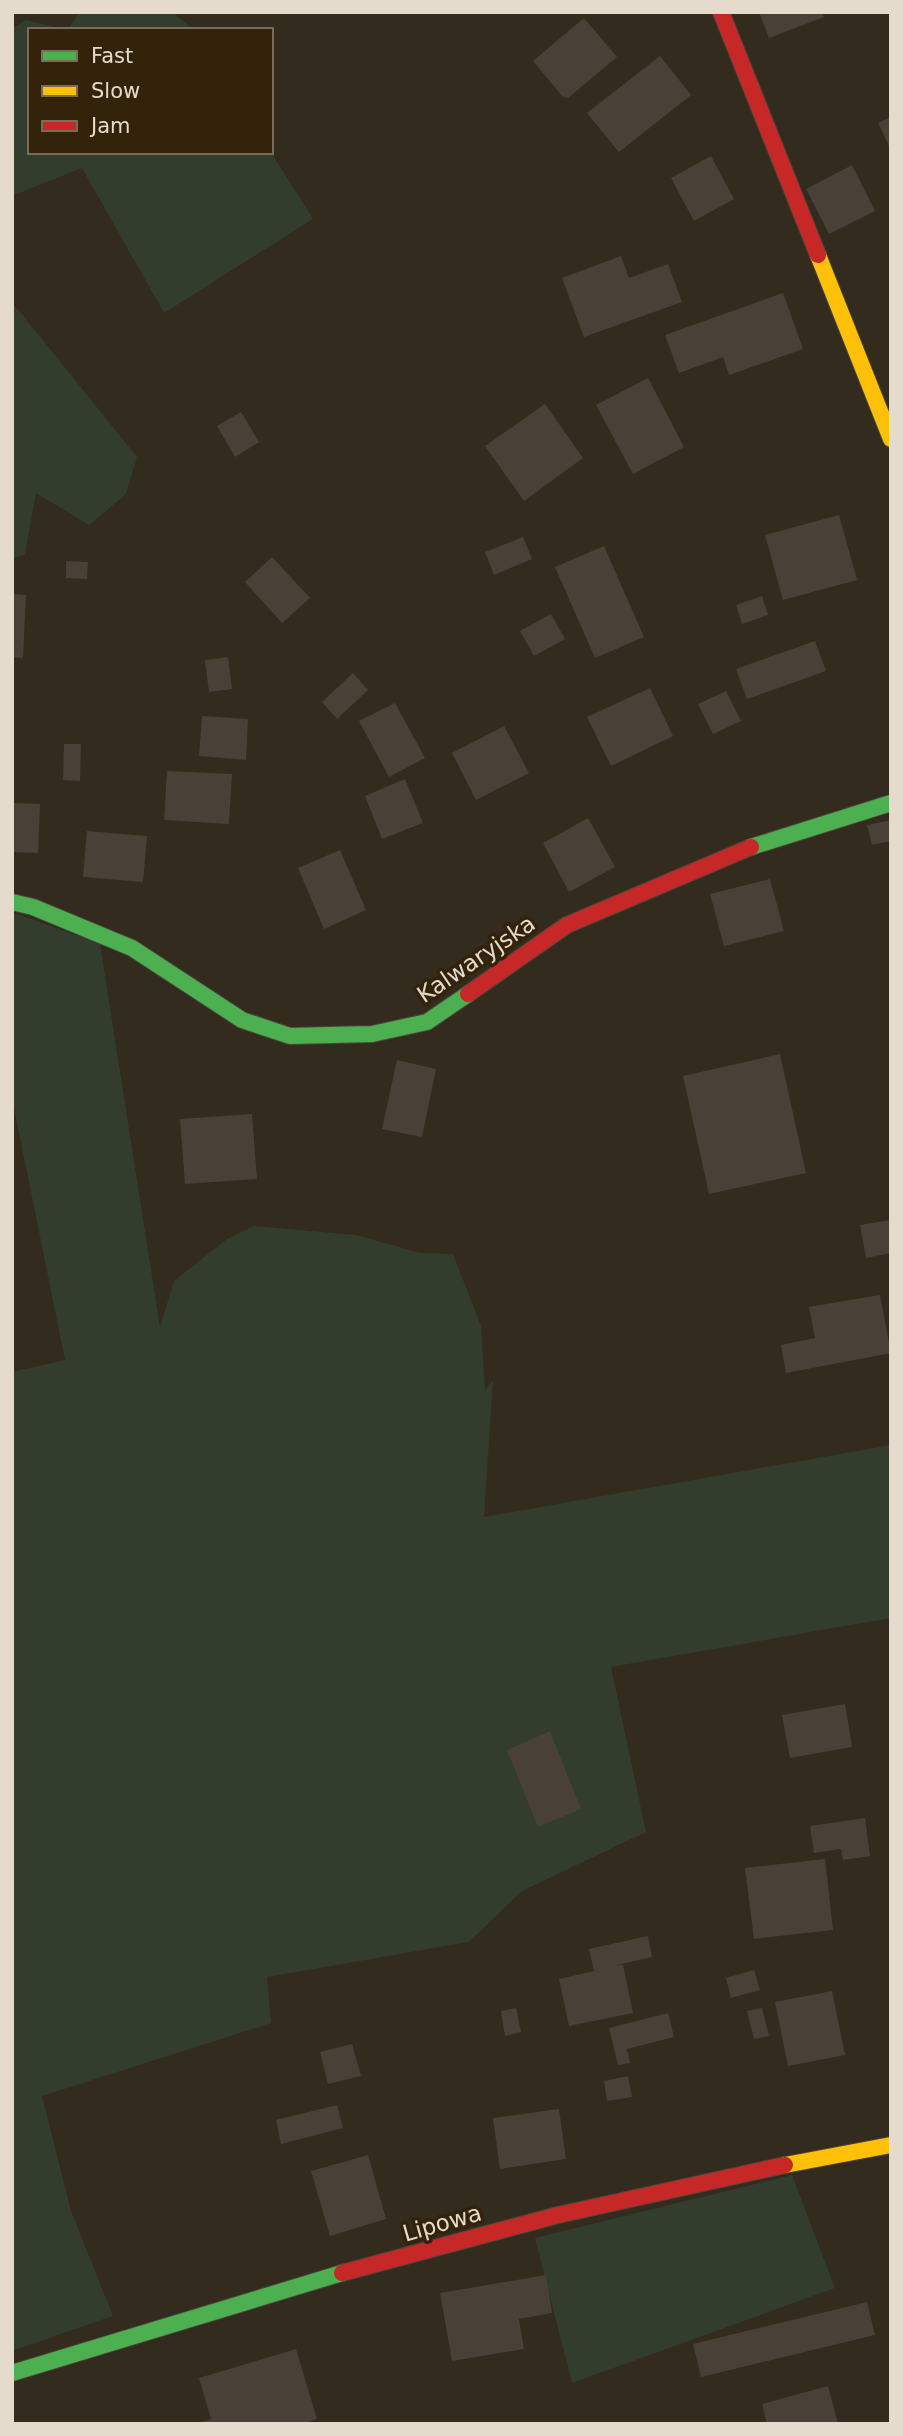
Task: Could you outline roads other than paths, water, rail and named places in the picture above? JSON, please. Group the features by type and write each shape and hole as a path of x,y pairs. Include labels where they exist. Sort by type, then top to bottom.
{"street":[{"path":"721,12 890,431"},
{"name":"Kalwaryjska","path":"12,902 33,907 132,948 242,1020 290,1036 372,1034 427,1022 567,925 741,850 891,803"},
{"name":"Lipowa","path":"12,2373 142,2331 524,2223 820,2157 891,2145"}]}
